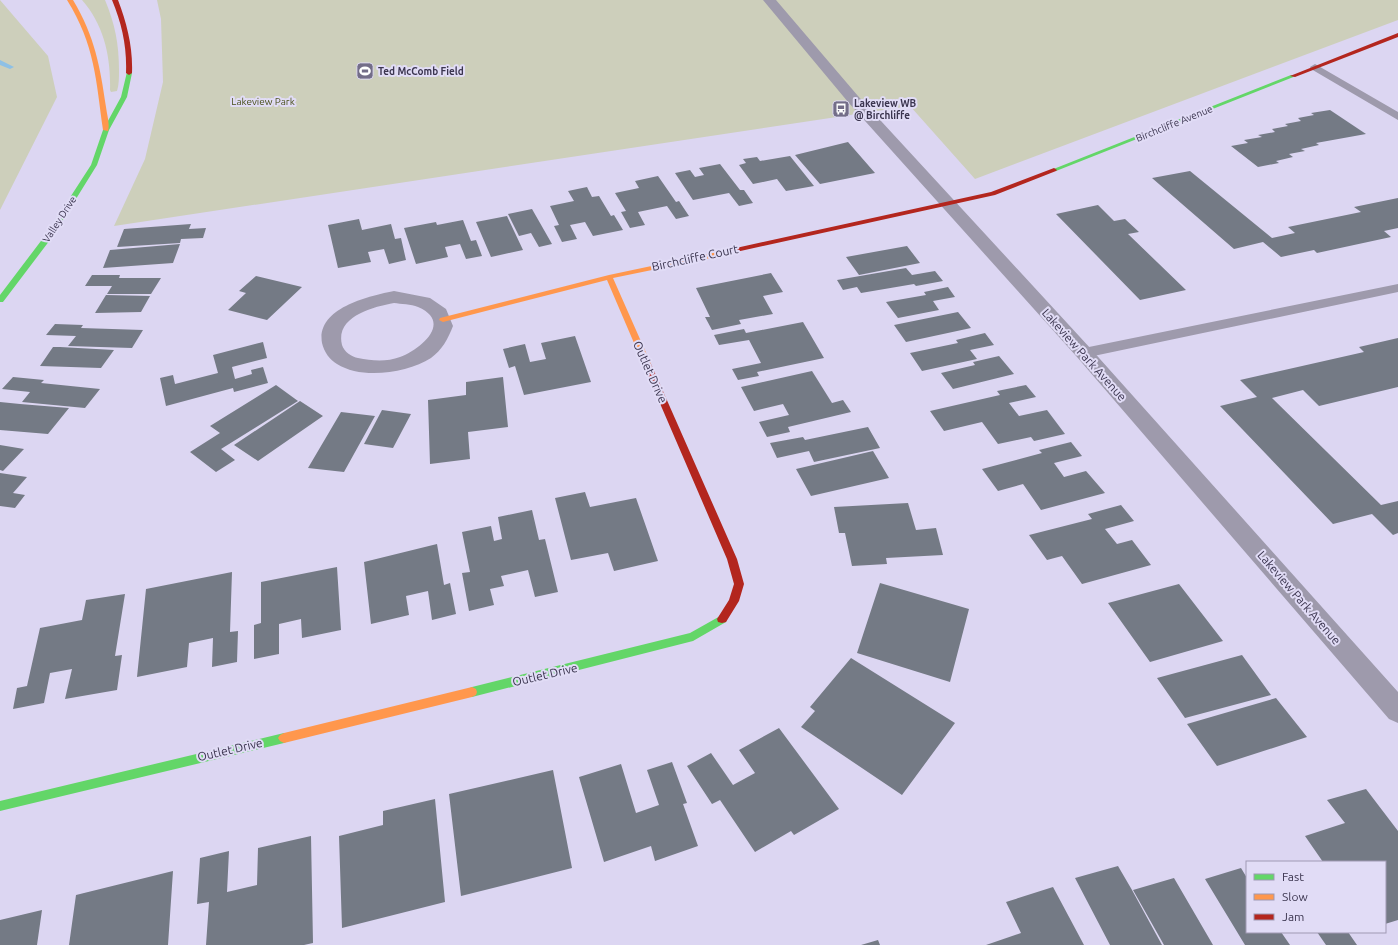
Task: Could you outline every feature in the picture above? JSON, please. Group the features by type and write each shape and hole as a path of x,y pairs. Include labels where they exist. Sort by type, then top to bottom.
{"street":[{"name":"Valley Drive","path":"70,0 80,12 96,50 106,130"},
{"name":"Valley Drive","path":"0,300 40,250 94,163 106,130 126,92 128,80 127,37 122,14 115,0"},
{"name":"Lakeview Park Avenue","path":"769,0 948,205 1084,353 1398,711"},
{"name":"Birchcliffe Avenue","path":"948,205 993,194 1398,35"},
{"name":"Birchcliffe Court","path":"443,320 608,276 907,212 948,205"},
{"name":"Outlet Drive","path":"0,806 609,660 693,637 723,618 734,601 739,584 732,559 608,276"},
{"path":"394,297 413,298 425,302 437,310 443,320 444,329 439,341 427,352 411,361 391,367 365,367 347,362 334,352 330,341 333,328 342,317 356,307 375,300 394,297"}],"lane":[{"path":"1315,67 1398,117"},
{"path":"1084,353 1398,288"}],"green space":[{"path":"0,0 48,56 57,97 0,210"},
{"path":"82,0 105,0 116,34 119,61 117,91 111,92 110,90 109,66 105,42 101,31 90,10"},
{"name":"Lakeview Park","path":"157,0 1398,0 1398,20 975,179 910,106 114,226 145,159 163,82 161,19"}],"building":[{"path":"1330,110 1366,134 1316,143 1319,145 1301,149 1305,151 1289,154 1293,157 1276,161 1279,163 1258,167 1231,146 1248,143 1244,140 1262,137 1258,135 1275,132 1272,129 1288,126 1285,124 1301,121 1298,118 1314,115 1311,113"},
{"path":"848,142 875,173 820,184 795,155"},
{"path":"790,156 814,186 786,191 777,179 753,184 739,165 746,163 743,159 757,157 760,161"},
{"path":"720,164 740,190 744,190 753,203 739,206 729,193 693,200 675,173 690,170 695,177 704,175 699,168"},
{"path":"1190,171 1272,238 1295,233 1288,227 1361,212 1354,207 1398,198 1398,228 1384,231 1391,237 1317,253 1314,250 1281,257 1263,242 1234,249 1152,178"},
{"path":"658,176 676,202 679,201 689,216 676,219 667,206 638,212 645,225 630,228 621,212 626,211 615,193 639,188 635,181"},
{"path":"587,187 592,197 599,196 611,216 614,215 623,230 593,236 585,222 570,225 577,239 562,242 554,226 559,225 550,206 574,201 568,191"},
{"path":"1098,205 1114,221 1125,219 1139,232 1128,234 1186,290 1140,300 1056,214"},
{"path":"532,209 552,244 539,247 531,233 519,236 508,214"},
{"path":"507,216 523,250 491,257 476,222"},
{"path":"359,219 362,230 391,224 395,239 401,238 406,260 389,264 384,249 368,252 371,262 338,268 328,225"},
{"path":"463,220 471,241 476,240 482,256 466,259 460,244 445,247 448,257 416,264 404,228 436,222 437,225"},
{"path":"191,224 189,229 206,228 203,238 181,239 180,243 117,247 124,229"},
{"path":"180,244 173,263 103,268 110,250"},
{"path":"907,246 920,263 859,275 846,257"},
{"path":"906,268 912,275 935,271 943,281 916,286 914,284 861,293 857,287 843,290 837,280"},
{"path":"771,273 783,292 763,296 773,314 739,320 741,324 712,330 705,317 710,317 696,288"},
{"path":"92,275 120,275 119,278 161,278 151,294 107,294 112,286 85,286"},
{"path":"256,276 302,287 267,320 228,310 246,293 239,291"},
{"path":"948,287 955,297 933,301 939,310 898,318 886,302 926,295 924,292"},
{"path":"106,295 150,296 141,312 95,313"},
{"path":"958,312 971,328 906,342 894,325"},
{"path":"803,322 824,358 757,372 759,376 738,380 732,369 761,363 749,340 719,345 714,335 744,329 746,333"},
{"path":"55,324 83,325 81,328 143,330 132,348 68,346 76,336 46,335"},
{"path":"985,333 994,345 970,350 977,359 922,371 910,353 958,343 956,340"},
{"path":"575,336 591,382 524,395 515,366 509,368 503,349 525,344 530,362 546,359 541,343"},
{"path":"1398,338 1398,387 1319,406 1303,390 1272,398 1381,505 1398,501 1398,533 1393,535 1372,514 1333,524 1220,406 1257,397 1240,380 1364,352 1359,347"},
{"path":"263,342 267,358 232,367 235,379 252,374 251,370 263,367 268,383 234,392 233,388 166,406 160,378 173,375 175,384 218,373 213,355"},
{"path":"53,347 114,350 101,368 40,366"},
{"path":"999,356 1014,374 953,389 941,373 975,365 973,362"},
{"path":"812,371 832,403 843,400 851,412 788,427 790,432 767,437 759,422 789,415 783,404 754,411 741,387"},
{"path":"13,377 44,380 41,383 100,389 85,408 22,402 30,392 2,389"},
{"path":"503,377 508,427 468,432 470,459 430,464 428,400 466,395 466,382"},
{"path":"276,385 298,401 221,449 235,460 216,472 190,452 220,433 210,426"},
{"path":"1026,385 1036,397 1009,403 1019,416 1047,410 1065,434 1034,441 1031,437 998,444 982,422 944,431 930,411 1000,395 997,391"},
{"path":"300,401 323,416 258,461 234,445"},
{"path":"0,402 69,408 48,434 0,430"},
{"path":"382,410 411,414 393,448 364,444"},
{"path":"341,412 375,416 344,472 308,468"},
{"path":"868,427 880,448 814,462 809,451 777,458 770,443 803,437 805,440"},
{"path":"1071,442 1082,456 1054,463 1064,477 1086,471 1105,493 1041,510 1023,484 998,491 982,469 1042,453 1039,450"},
{"path":"0,445 24,449 3,471 0,470"},
{"path":"873,451 889,478 811,496 796,469"},
{"path":"0,473 27,477 13,493 25,495 15,508 0,506"},
{"path":"585,492 590,507 636,498 658,561 614,571 608,553 571,560 555,498"},
{"path":"908,503 916,530 936,528 943,555 886,558 887,564 852,566 845,533 839,533 834,507"},
{"path":"1121,505 1134,521 1105,529 1117,544 1132,540 1151,565 1082,584 1062,556 1047,560 1029,535 1092,519 1088,514"},
{"path":"532,510 539,540 545,539 558,592 535,597 528,570 501,576 504,586 490,589 494,605 469,611 462,573 470,572 462,532 491,526 494,541 502,539 498,517"},
{"path":"437,544 444,585 450,583 456,614 432,620 428,591 406,596 409,615 371,624 364,562"},
{"path":"337,567 341,630 302,638 301,619 279,624 279,654 254,659 254,625 261,623 261,582"},
{"path":"232,572 230,632 238,631 237,662 212,667 213,638 189,643 187,667 137,677 146,589"},
{"path":"880,583 969,609 950,682 857,653"},
{"path":"1179,584 1223,641 1150,662 1108,603"},
{"path":"125,594 115,656 122,655 117,690 65,699 72,669 50,673 44,703 13,709 17,688 27,686 40,628 82,620 86,600"},
{"path":"1242,655 1271,695 1185,718 1157,678"},
{"path":"851,658 955,723 902,795 801,727 815,711 810,707"},
{"path":"1276,698 1307,737 1217,766 1187,724"},
{"path":"779,728 839,809 794,835 791,831 755,852 720,800 712,804 687,766 711,753 733,785 755,773 739,750"},
{"path":"672,762 687,803 683,804 698,846 655,861 651,846 604,862 579,777 621,764 636,813 659,805 647,770"},
{"path":"553,770 572,868 461,896 449,794"},
{"path":"1366,789 1398,831 1398,920 1386,924 1386,861 1322,861 1305,836 1345,823 1327,800"},
{"path":"435,799 445,902 342,928 339,836 383,825 383,811"},
{"path":"311,836 313,943 304,945 206,945 209,902 197,904 200,858 229,851 227,892 257,885 258,848"},
{"path":"1118,866 1162,945 1110,945 1075,878"},
{"path":"1241,868 1246,876 1246,933 1282,933 1290,945 1245,945 1205,879"},
{"path":"173,871 168,945 69,945 76,895"},
{"path":"1174,878 1213,945 1164,945 1133,890"},
{"path":"1053,887 1084,945 986,945 1021,933 1006,902"},
{"path":"42,910 37,945 0,945 0,920"},
{"path":"1318,933 1349,933 1357,945 1326,945"},
{"path":"878,940 880,945 861,945"}],"waterway":[{"path":"0,62 10,67"}],"traffic: fast":[{"path":"0,300 50,234 94,165 106,130 124,97 129,73"},
{"path":"1054,170 1293,76"},
{"path":"472,692 693,637 722,619"},
{"path":"0,806 284,738"}],"traffic: slow":[{"path":"70,0 80,16 92,47 99,78 106,130"},
{"path":"443,320 609,277 727,252"},
{"path":"609,277 647,364"},
{"path":"284,738 472,692"}],"traffic: jam":[{"path":"115,0 122,18 128,45 129,73"},
{"path":"1293,76 1398,35"},
{"path":"727,252 993,194 1054,170"},
{"path":"647,364 732,559 739,584 734,601 722,619"}],"place":[{"name":"Ted McComb Field","path":"365,71"},
{"name":"Lakeview WB @ Birchliffe","path":"841,109"}]}
